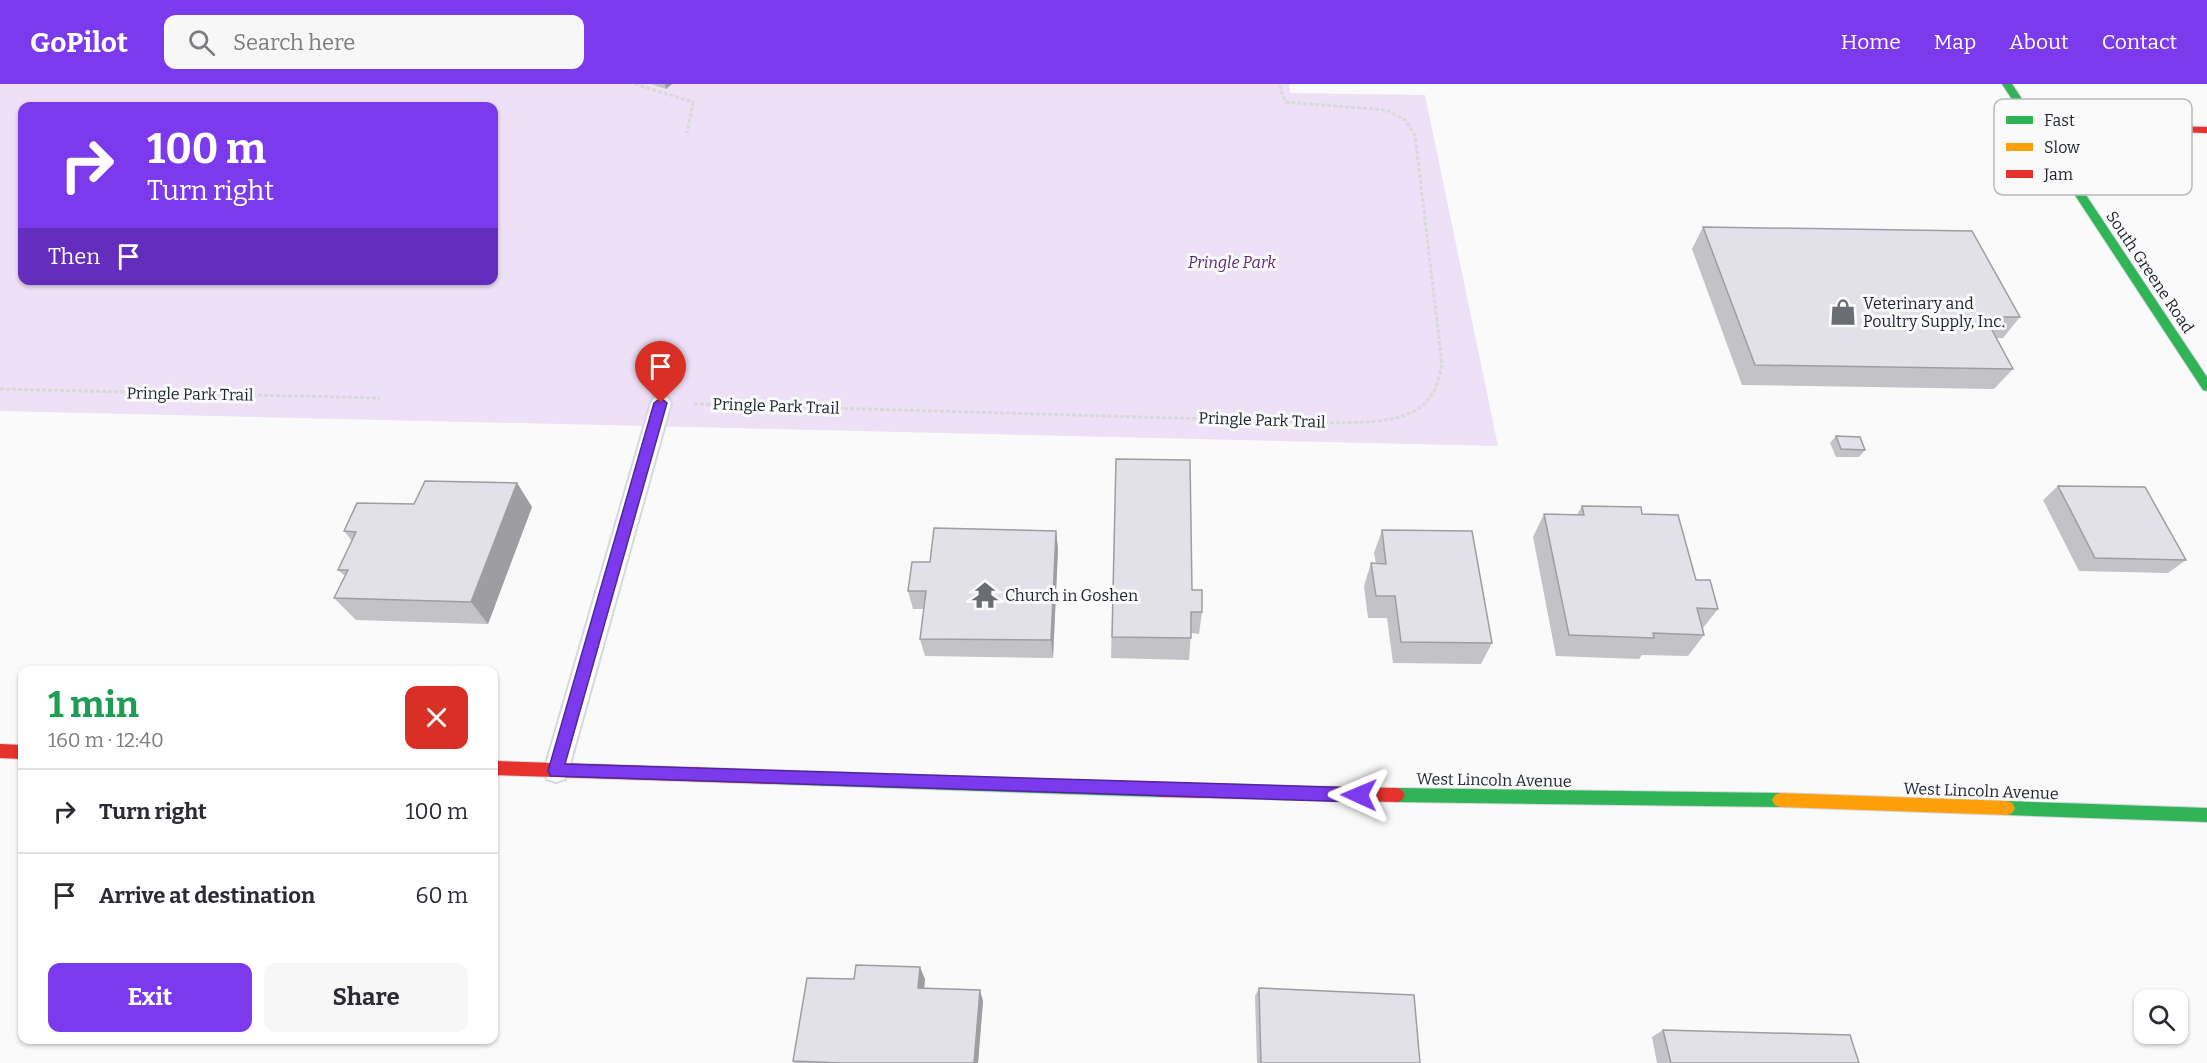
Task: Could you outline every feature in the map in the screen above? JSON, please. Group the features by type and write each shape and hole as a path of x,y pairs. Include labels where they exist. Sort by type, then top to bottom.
{"street":[{"name":"South Greene Road","path":"2007,84 2017,99"},
{"path":"2192,130 2207,130"},
{"name":"South Greene Road","path":"2080,195 2207,387"},
{"path":"0,751 18,752"},
{"name":"West Lincoln Avenue","path":"498,768 1292,794 1776,800 2207,815"}],"lane":[{"path":"556,771 661,403"}],"path":[{"path":"635,84 693,102 687,133"},
{"name":"Pringle Park Trail","path":"661,403 1345,423 1395,419 1416,410 1434,392 1442,364 1433,270 1415,135 1405,120 1386,110 1286,102 1281,96 1279,84"},
{"name":"Pringle Park Trail","path":"0,389 380,398"}],"green space":[{"name":"Pringle Park","path":"0,84 1289,84 1290,93 1425,95 1498,446 0,411"}],"building":[{"path":"1703,227 1972,231 2020,317 1985,317 2013,369 1755,365"},
{"path":"1836,436 1860,437 1865,450 1841,449"},
{"path":"1116,459 1190,460 1192,590 1202,590 1202,612 1191,612 1191,638 1112,637"},
{"path":"425,481 517,483 471,602 334,598 348,570 338,570 356,532 344,531 357,503 414,504"},
{"path":"2058,486 2145,487 2186,560 2095,558"},
{"path":"1582,506 1641,507 1642,514 1678,515 1696,580 1710,580 1718,609 1697,608 1704,635 1653,633 1654,638 1569,635 1544,514 1584,515"},
{"name":"Church in Goshen","path":"934,528 1056,531 1051,640 920,639 926,591 908,591 912,562 930,562"},
{"path":"1382,530 1472,531 1492,643 1401,642 1395,596 1376,596 1371,563 1386,564"},
{"path":"856,965 920,967 918,988 980,990 974,1063 793,1061 807,978 854,979"},
{"path":"1259,988 1414,995 1420,1063 1261,1063"},
{"path":"1663,1030 1850,1035 1859,1063 1671,1063"}],"traffic: fast":[{"path":"2007,84 2017,99"},
{"path":"2080,195 2207,387"},
{"path":"773,777 1160,790"},
{"path":"1397,795 1780,800"},
{"path":"2007,808 2207,815"}],"traffic: slow":[{"path":"1780,800 2007,808"}],"traffic: jam":[{"path":"2192,130 2207,130"},
{"path":"0,751 18,752"},
{"path":"498,768 773,777"},
{"path":"1160,790 1397,795"}],"place":[{"name":"Veterinary and Poultry Supply, Inc.","path":"1843,312"},
{"name":"Church in Goshen","path":"985,595"}],"route":[{"path":"661,403 556,771 1359,795"}]}
